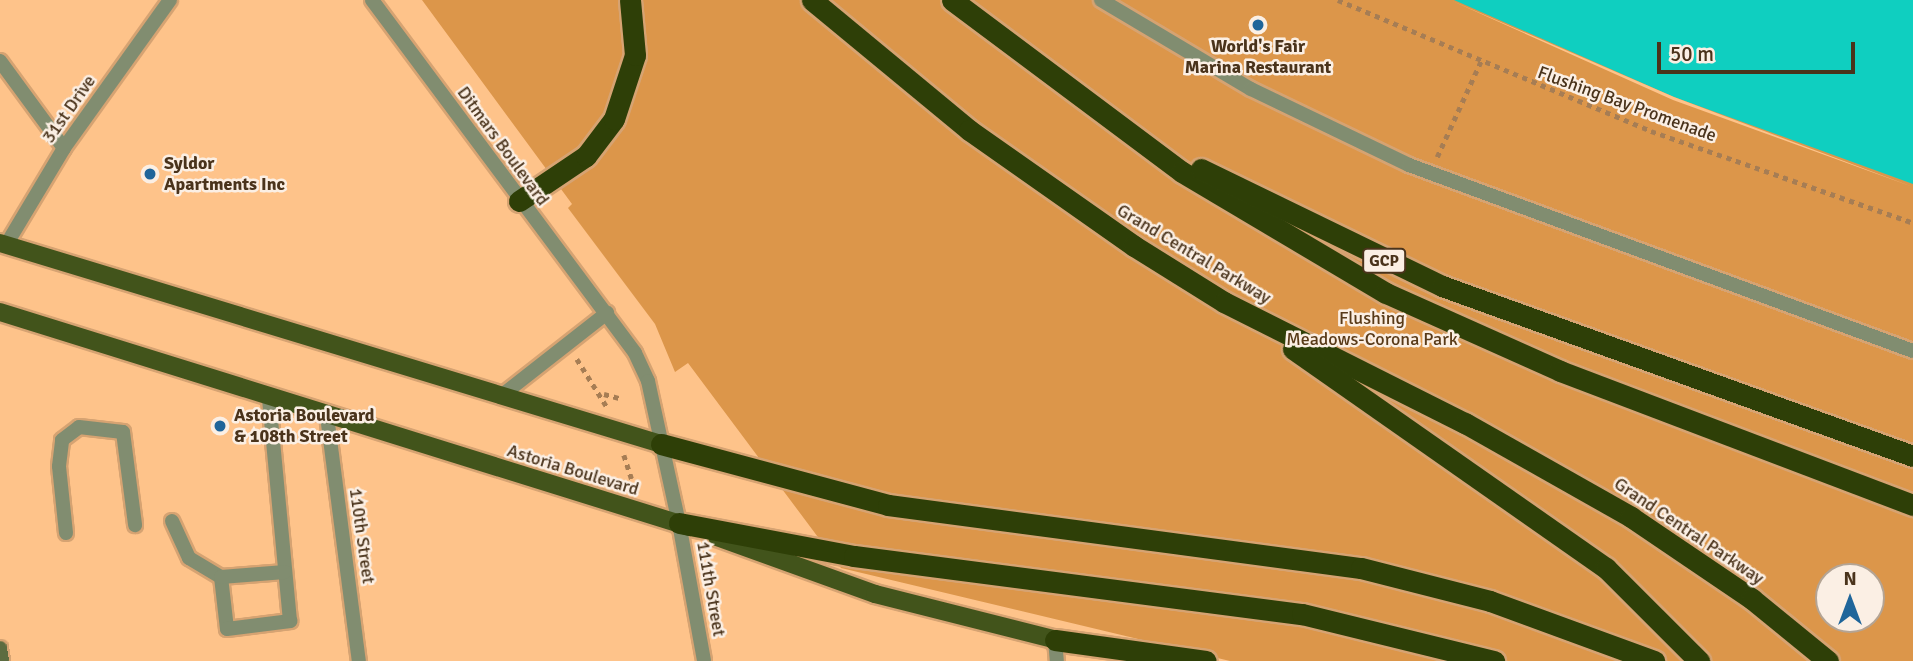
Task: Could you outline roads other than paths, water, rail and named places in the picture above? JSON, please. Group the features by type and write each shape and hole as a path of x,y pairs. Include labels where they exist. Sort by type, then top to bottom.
{"highway":[{"path":"519,201 586,156 614,119 635,55 630,0"},
{"name":"Grand Central Parkway","path":"812,0 1011,162 1224,302 1465,423 1632,517 1752,599 1828,661"},
{"name":"GCP","path":"957,4 1168,150 1357,249 1531,320 1913,454"},
{"name":"GCP","path":"957,4 1182,172 1386,293 1560,371 1913,505"},
{"path":"1224,302 1559,531 1660,616 1699,661"},
{"path":"661,444 888,505 1324,561 1530,614 1654,661"},
{"path":"679,523 854,556 1324,618 1494,661"},
{"path":"1056,650 1206,661"}],"main road":[{"path":"2,248 661,444"},
{"name":"Astoria Boulevard","path":"0,312 269,398 679,523 875,594 1056,650 1136,661"},
{"path":"0,648 2,661"}],"street":[{"name":"31st Drive","path":"2,248 64,148 170,0"},
{"name":"Ditmars Boulevard","path":"372,0 519,201 607,313 648,381 679,523"},
{"path":"1101,0 1251,89 1429,174 1913,351"},
{"path":"0,61 64,148"},
{"path":"501,396 607,313"},
{"path":"222,577 227,629 233,632 290,621 269,398"},
{"name":"110th Street","path":"327,416 359,661"},
{"path":"66,533 60,453 62,440 79,427 123,432 135,525"},
{"path":"172,521 189,558 222,577 285,572"},
{"name":"111th Street","path":"679,523 704,661"}],"water":[{"path":"1454,0 1913,0 1913,184 1674,97"}],"place":[{"name":"World's Fair Marina Restaurant","path":"1258,25"},
{"name":"Syldor Apartments Inc","path":"150,174"},
{"name":"Astoria Boulevard & 108th Street","path":"220,426"}],"park label":[{"name":"Flushing Meadows-Corona Park","path":"1372,329"}]}
